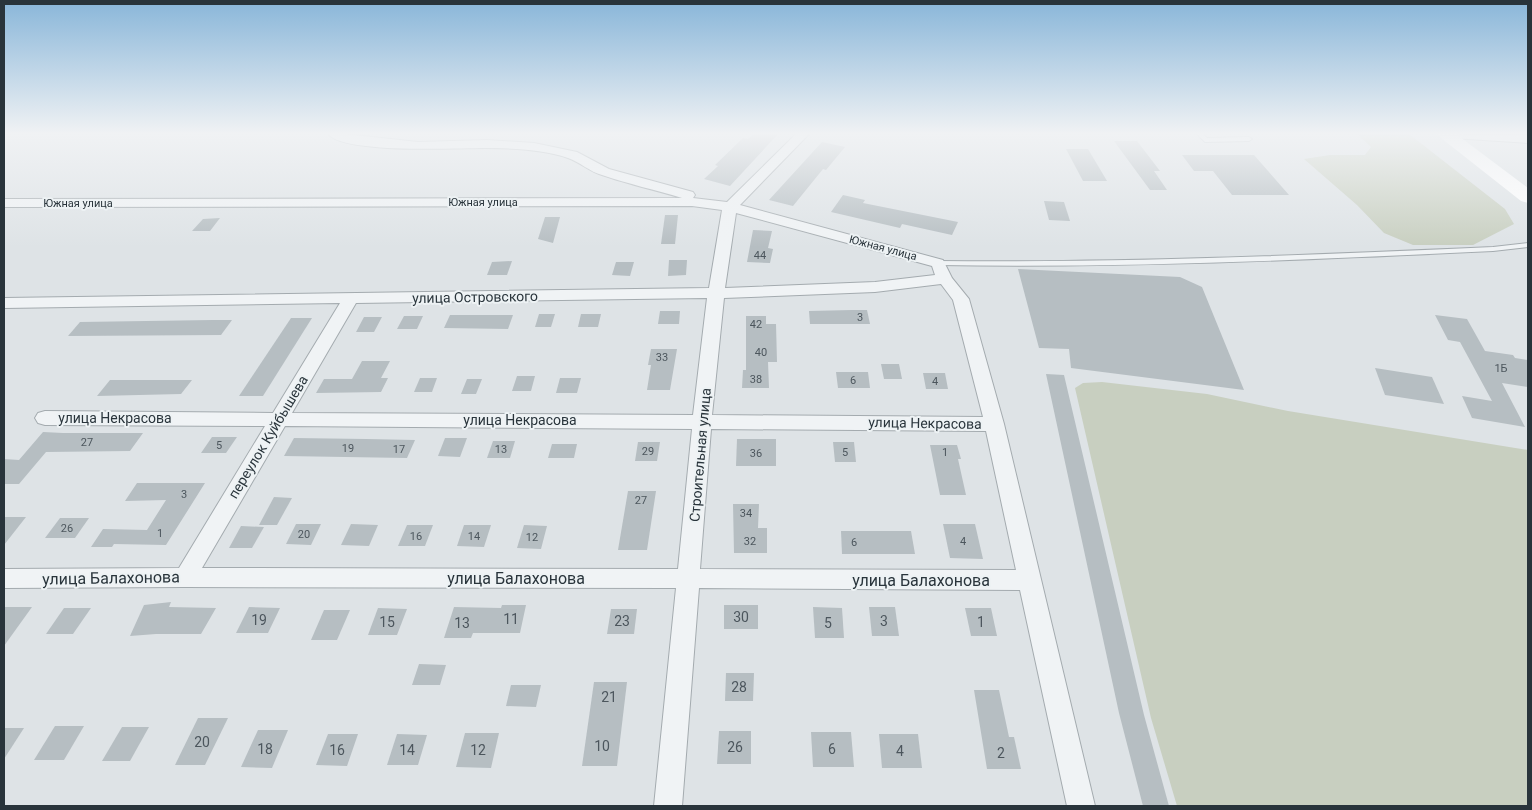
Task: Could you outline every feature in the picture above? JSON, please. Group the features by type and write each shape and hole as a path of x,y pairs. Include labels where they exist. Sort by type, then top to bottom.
{"main road":[{"path":"1495,172 1528,197"}],"street":[{"path":"604,172 730,207 765,172"},
{"name":"Южная улица","path":"4,203 692,202 730,207 941,271"},
{"name":"Строительная улица","path":"668,806 702,421 716,293 730,207"},
{"path":"941,271 961,299 994,424 1080,806"},
{"name":"улица Островского","path":"4,303 716,293 875,287 941,271"},
{"name":"переулок Куйбышева","path":"185,577 352,298"},
{"name":"улица Некрасова","path":"45,418 994,424"},
{"name":"улица Балахонова","path":"4,579 185,577 1029,580"}],"lane":[{"path":"941,271 1004,264 1278,259 1493,249 1528,245"}],"green space":[{"path":"1319,172 1457,172 1505,209 1514,224 1473,245 1413,245 1384,233 1357,205"},
{"path":"1102,382 1207,394 1288,411 1528,450 1528,806 1177,806 1151,718 1075,388 1083,383"}],"building":[{"path":"712,172 743,172 730,186 704,179"},
{"path":"795,172 821,172 793,206 769,200"},
{"path":"1078,172 1102,172 1107,181 1083,181"},
{"path":"1137,172 1155,172 1167,190 1150,190"},
{"path":"1214,172 1269,172 1289,195 1232,195"},
{"path":"843,195 865,200 863,203 958,222 952,235 902,224 900,228 831,212"},
{"path":"1044,201 1064,202 1070,221 1049,220"},
{"path":"665,215 678,215 675,244 661,244"},
{"path":"545,217 560,217 553,243 538,239"},
{"path":"220,218 210,231 192,231 203,219"},
{"path":"753,230 772,231 768,248 773,249 770,263 747,262"},
{"path":"669,260 687,260 686,275 668,276"},
{"path":"512,261 507,275 487,275 492,262"},
{"path":"616,262 634,262 630,276 612,275"},
{"path":"1018,269 1180,277 1202,287 1244,390 1071,368 1069,349 1039,348"},
{"path":"867,310 870,324 810,324 809,311"},
{"path":"660,311 680,311 679,324 658,324"},
{"path":"539,314 555,314 551,327 535,327"},
{"path":"581,314 601,314 598,327 578,327"},
{"path":"450,315 513,315 508,329 444,328"},
{"path":"1435,315 1467,319 1485,351 1513,355 1515,358 1528,360 1528,387 1502,383 1525,427 1472,418 1462,396 1492,401 1460,342 1448,340"},
{"path":"404,316 423,316 417,329 397,329"},
{"path":"746,316 766,316 766,324 776,324 777,362 768,362 769,388 742,388 743,370 746,370"},
{"path":"364,317 382,317 374,332 356,332"},
{"path":"291,318 312,318 263,396 239,396"},
{"path":"232,320 221,335 68,336 80,322"},
{"path":"651,349 677,349 670,390 647,390 651,365 648,365"},
{"path":"362,361 390,361 381,378 388,378 381,392 316,393 324,379 352,379"},
{"path":"881,364 899,364 902,379 884,379"},
{"path":"1375,368 1432,377 1444,404 1385,395"},
{"path":"836,372 868,372 870,388 838,388"},
{"path":"923,373 945,373 948,389 926,389"},
{"path":"1046,374 1064,375 1144,715 1169,806 1143,806 1119,713"},
{"path":"517,376 535,376 531,391 512,391"},
{"path":"420,378 437,378 432,392 414,392"},
{"path":"560,378 581,378 577,393 556,393"},
{"path":"467,379 482,379 476,394 461,394"},
{"path":"110,380 192,380 181,394 97,396"},
{"path":"43,432 143,433 130,451 46,452 19,484 4,484 4,459 19,460"},
{"path":"212,437 237,437 226,453 201,453"},
{"path":"294,438 415,440 407,458 284,456"},
{"path":"445,438 467,438 460,457 438,456"},
{"path":"737,439 776,439 776,466 736,466"},
{"path":"493,441 515,441 510,458 487,458"},
{"path":"638,442 660,442 657,461 635,461"},
{"path":"833,442 854,442 856,462 835,462"},
{"path":"552,444 577,444 574,458 548,458"},
{"path":"930,445 957,445 966,495 940,495"},
{"path":"137,483 205,483 166,545 114,544 112,547 91,547 103,529 147,530 166,500 125,501"},
{"path":"628,491 656,491 647,550 618,550"},
{"path":"274,497 292,498 277,525 259,525"},
{"path":"733,504 759,504 758,528 767,528 767,553 734,553"},
{"path":"4,517 26,517 4,545"},
{"path":"60,518 89,518 75,538 45,538"},
{"path":"296,524 321,524 311,545 286,544"},
{"path":"351,524 378,525 369,546 341,545"},
{"path":"943,524 975,524 983,559 950,558"},
{"path":"407,525 433,525 425,546 398,546"},
{"path":"464,525 491,525 484,547 457,546"},
{"path":"524,525 547,526 541,549 517,548"},
{"path":"241,526 264,527 252,548 229,548"},
{"path":"841,531 911,531 915,554 842,554"},
{"path":"171,602 169,607 216,608 201,634 130,636 144,605"},
{"path":"502,605 526,605 520,633 473,633 471,638 444,638 454,607 501,608"},
{"path":"724,605 758,605 758,629 724,629"},
{"path":"4,607 32,607 4,646"},
{"path":"249,607 280,608 268,633 236,633"},
{"path":"813,607 842,608 844,638 815,638"},
{"path":"869,607 895,607 899,636 872,636"},
{"path":"64,608 91,608 73,634 46,634"},
{"path":"378,608 407,609 397,635 368,635"},
{"path":"965,608 991,608 997,636 971,636"},
{"path":"611,609 637,609 634,634 607,634"},
{"path":"324,610 350,610 337,640 311,640"},
{"path":"419,664 446,665 440,685 412,685"},
{"path":"726,673 754,673 753,701 725,701"},
{"path":"594,682 627,682 617,766 582,766"},
{"path":"511,685 541,685 536,707 506,706"},
{"path":"974,690 999,690 1009,737 1014,737 1021,769 987,769"},
{"path":"198,718 228,718 205,765 175,765"},
{"path":"55,726 84,726 64,760 34,760"},
{"path":"122,727 149,727 130,761 102,761"},
{"path":"4,728 24,728 4,759"},
{"path":"258,730 288,730 272,768 241,767"},
{"path":"719,731 751,731 751,764 717,764"},
{"path":"811,732 851,732 854,767 813,767"},
{"path":"465,733 499,733 491,768 456,767"},
{"path":"328,734 358,734 347,766 316,765"},
{"path":"397,734 427,735 418,765 387,765"},
{"path":"879,734 918,734 922,768 882,768"}]}
